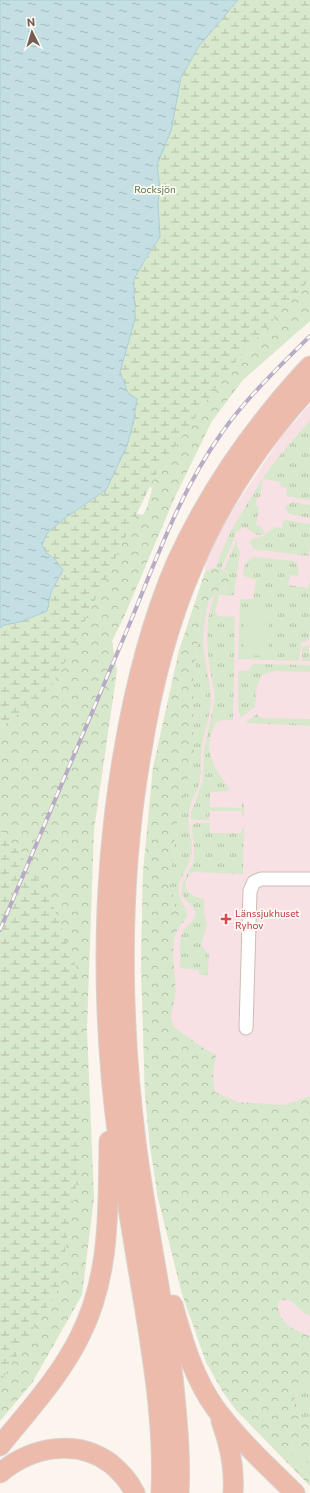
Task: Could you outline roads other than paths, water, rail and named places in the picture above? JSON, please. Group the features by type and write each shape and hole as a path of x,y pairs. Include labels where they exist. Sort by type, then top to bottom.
{"highway":[{"path":"161,1493 161,1455 158,1407 119,1146 111,1081 107,1029 105,958 107,898 111,836 115,805 126,734 146,646 165,592 178,561 212,495 230,466 263,419 310,366"},
{"path":"179,1493 179,1454 175,1397 168,1339 136,1144 129,1080 123,965 125,898 138,769 151,700 172,621 193,565 229,496 260,448 310,387"},
{"path":"0,1446 57,1375 80,1336 94,1302 104,1263 107,1228 111,1081"},
{"path":"147,1212 184,1343 197,1377 216,1409 229,1442 232,1456 233,1493"},
{"path":"216,1409 250,1448 296,1493"},
{"path":"0,1473 19,1460 36,1452 52,1448 73,1448 92,1453 107,1461 121,1472 135,1493"}],"street":[{"path":"246,1028 250,891 254,882 261,879 310,879"}],"water":[{"name":"Rocksjön","path":"0,0 238,0 199,46 181,77 171,131 157,165 160,189 158,202 160,237 134,279 135,319 120,372 128,393 137,399 133,424 127,446 106,490 65,518 47,533 42,545 46,553 54,558 63,570 51,592 47,611 20,622 4,625 0,628"}],"railway":[{"path":"0,930 180,504 206,457 241,408 263,383 310,336"}],"place":[{"name":"Länssjukhuset Ryhov","path":"226,919"}]}
